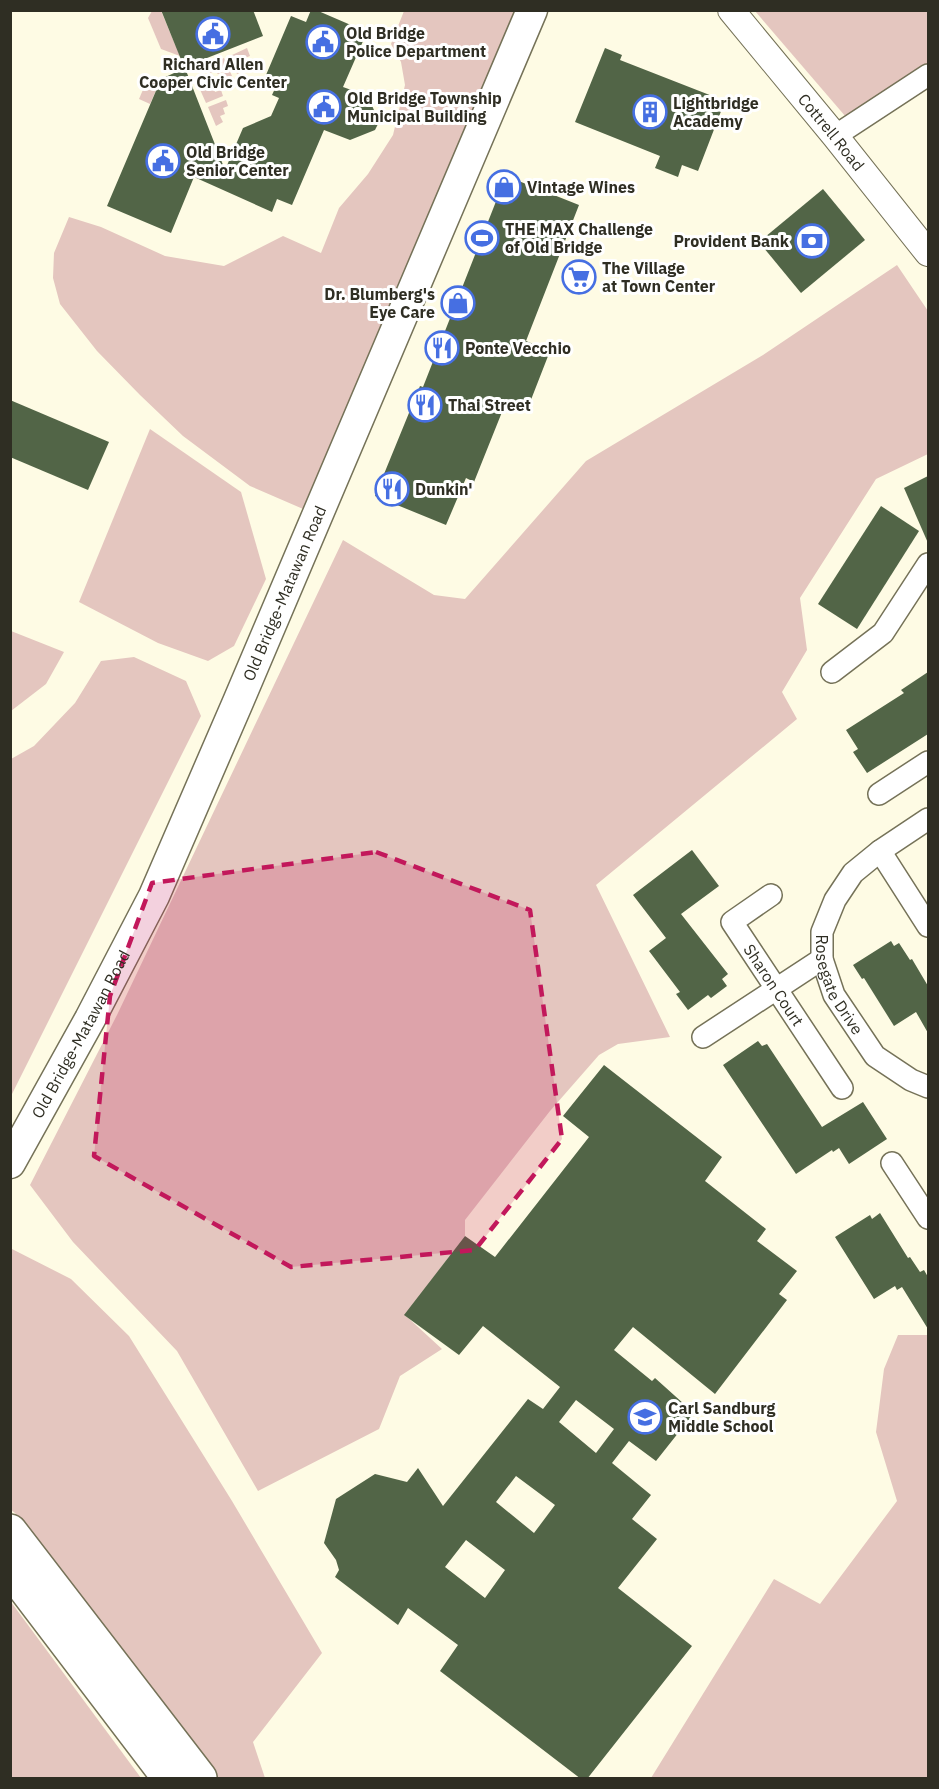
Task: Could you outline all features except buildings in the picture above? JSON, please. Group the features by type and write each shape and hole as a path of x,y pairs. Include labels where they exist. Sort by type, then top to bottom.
{"highway":[{"path":"10,1531 201,1779"},
{"path":"10,1569 169,1779"}],"main road":[{"name":"Old Bridge-Matawan Road","path":"10,1163 90,1019 154,896 532,10"}],"street":[{"name":"Cottrell Road","path":"731,10 928,253"},
{"path":"835,136 928,75"},
{"path":"832,672 883,633 928,564"},
{"path":"879,794 928,762"},
{"name":"Rosegate Drive","path":"928,819 880,851 853,873 835,900 822,933 822,959 834,995 875,1056 911,1080 928,1087"},
{"path":"880,851 928,926"},
{"name":"Sharon Court","path":"771,895 732,922 842,1088"},
{"path":"703,1037 822,959"},
{"path":"892,1163 928,1218"}],"highlighted area":[{"path":"376,852 530,910 562,1139 475,1250 291,1267 94,1156 110,996 152,883"}],"shaded area":[{"path":"152,11 161,11 180,56 161,49 148,18"},
{"path":"404,11 532,11 317,515 250,486 183,436 140,395 97,351 60,304 53,278 54,253 69,217 101,227 165,256 224,266 283,236 321,253 339,208 368,174 393,135 405,85 401,62 391,44"},
{"path":"755,11 928,11 928,84 858,131"},
{"path":"247,48 250,56 245,58 247,62 241,65 244,71 237,74 230,56"},
{"path":"224,58 232,76 226,78 223,72 210,73 207,65"},
{"path":"161,79 150,104 139,99 145,85"},
{"path":"206,82 208,87 213,85 215,92 221,90 223,96 206,103 198,85"},
{"path":"226,100 228,106 223,108 225,114 220,116 223,122 216,126 208,107"},
{"path":"897,265 928,311 928,454 876,479 800,598 807,650 782,692 797,719 596,885 670,1037 618,1044 599,1055 550,1111 465,1220 465,1236 405,1315 442,1349 400,1376 379,1429 258,1491 177,1351 73,1242 30,1185 117,1015 343,540 434,595 465,599 586,461 763,355"},
{"path":"150,429 241,492 266,579 234,646 208,661 158,643 79,602"},
{"path":"11,631 64,652 46,684 11,711"},
{"path":"134,657 186,681 201,716 11,1096 11,759 34,746 75,703 101,661"},
{"path":"10,1248 71,1279 129,1336 232,1501 322,1653 253,1742 265,1778 214,1778 11,1510"},
{"path":"898,1335 928,1335 928,1778 651,1778 774,1579 820,1604 897,1501 876,1432 884,1369"},
{"path":"11,1602 141,1778 11,1778"}],"place":[{"name":"Richard Allen Cooper Civic Center","path":"213,34"},
{"name":"Old Bridge Police Department","path":"323,42"},
{"name":"Old Bridge Township Municipal Building","path":"324,107"},
{"name":"Lightbridge Academy","path":"650,112"},
{"name":"Old Bridge Senior Center","path":"163,161"},
{"name":"Vintage Wines","path":"504,187"},
{"name":"THE MAX Challenge of Old Bridge","path":"482,238"},
{"name":"Provident Bank","path":"812,241"},
{"name":"The Village at Town Center","path":"579,277"},
{"name":"Dr. Blumberg's Eye Care","path":"458,303"},
{"name":"Ponte Vecchio","path":"442,348"},
{"name":"Thai Street","path":"425,405"},
{"name":"Dunkin'","path":"392,489"},
{"name":"Carl Sandburg Middle School","path":"645,1417"}]}
